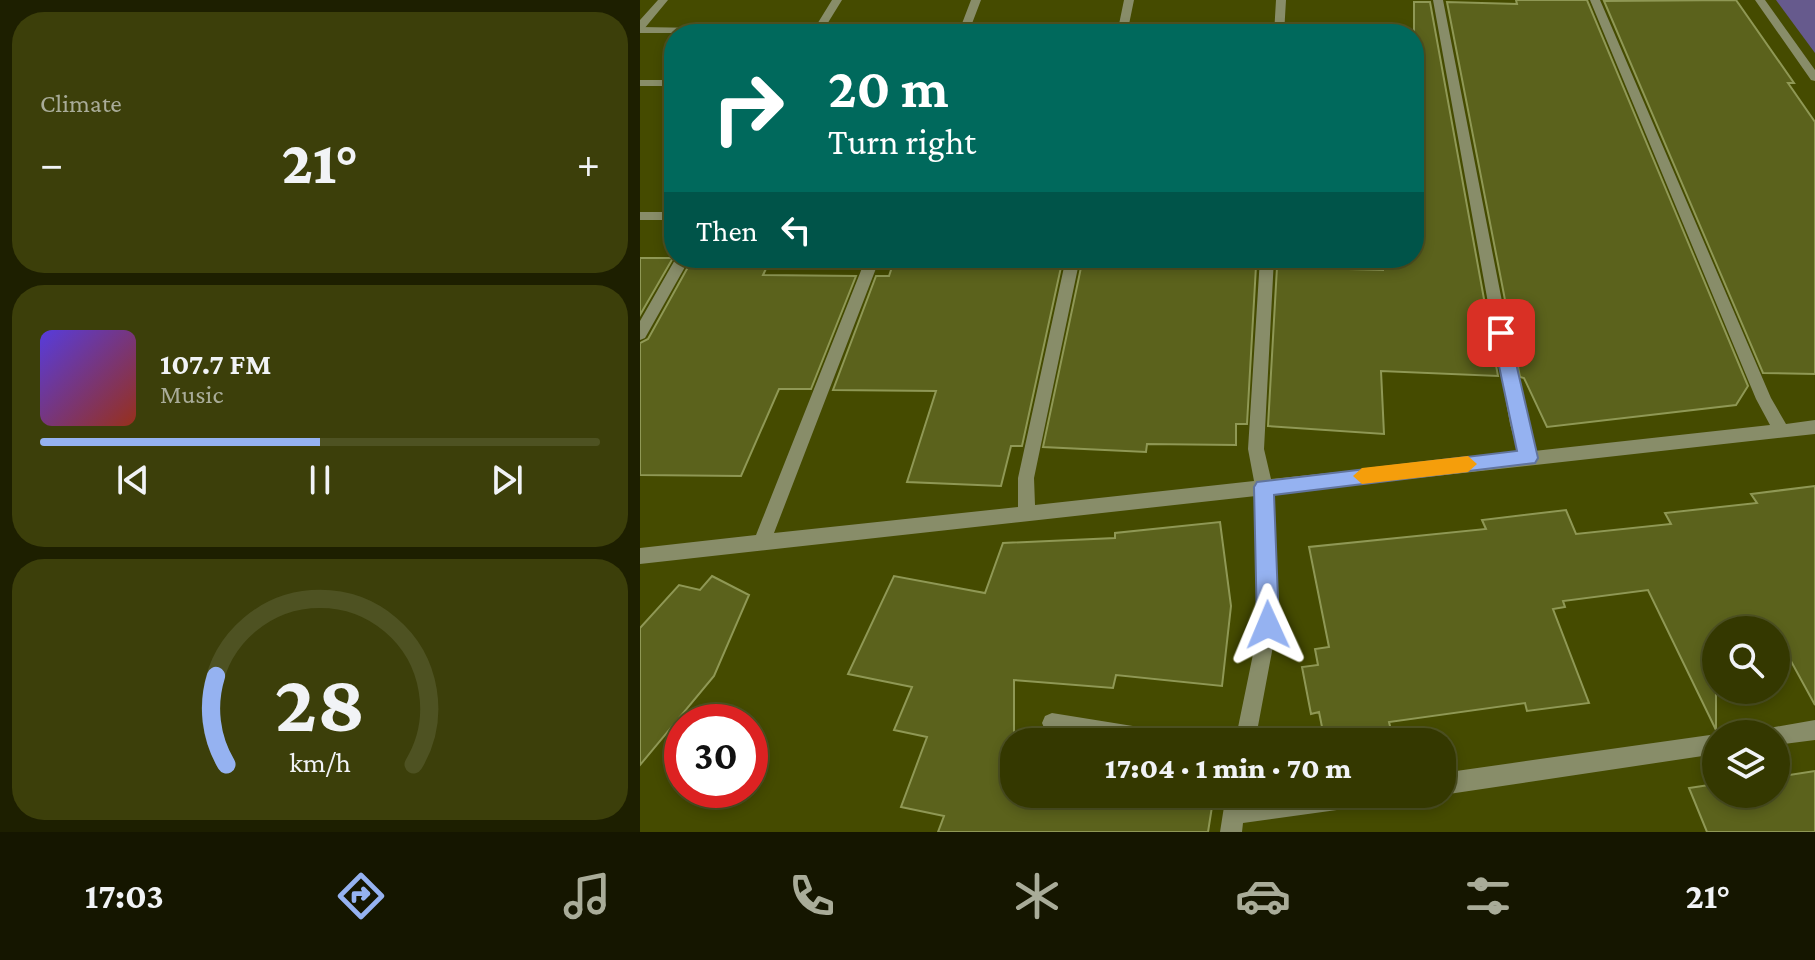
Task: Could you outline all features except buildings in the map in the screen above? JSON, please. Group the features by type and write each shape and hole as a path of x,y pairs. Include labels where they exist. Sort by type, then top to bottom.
{"street":[{"path":"640,29 663,0"},
{"path":"822,24 837,0"},
{"path":"967,24 976,0"},
{"path":"1124,24 1129,0"},
{"path":"1280,24 1281,0"},
{"path":"1438,0 1518,424 1528,458"},
{"path":"1595,0 1764,399 1781,430"},
{"path":"1760,0 1815,78"},
{"path":"640,29 664,30"},
{"path":"640,83 664,83"},
{"path":"640,216 664,216"},
{"path":"640,334 677,268"},
{"path":"762,542 869,268"},
{"path":"1027,511 1026,478 1071,268"},
{"path":"1248,728 1268,625 1264,487 1256,449 1266,268"},
{"path":"640,556 1027,511 1815,427"},
{"path":"1052,723 1083,728"},
{"path":"1790,733 1815,730"},
{"path":"1456,782 1702,746"},
{"path":"1234,813 1271,808"}],"shaded area":[{"path":"1776,0 1815,0 1815,53"}],"slow traffic":[{"path":"1362,476 1468,464"}],"route":[{"path":"1268,625 1264,487 1528,458 1518,424 1501,333"}]}
